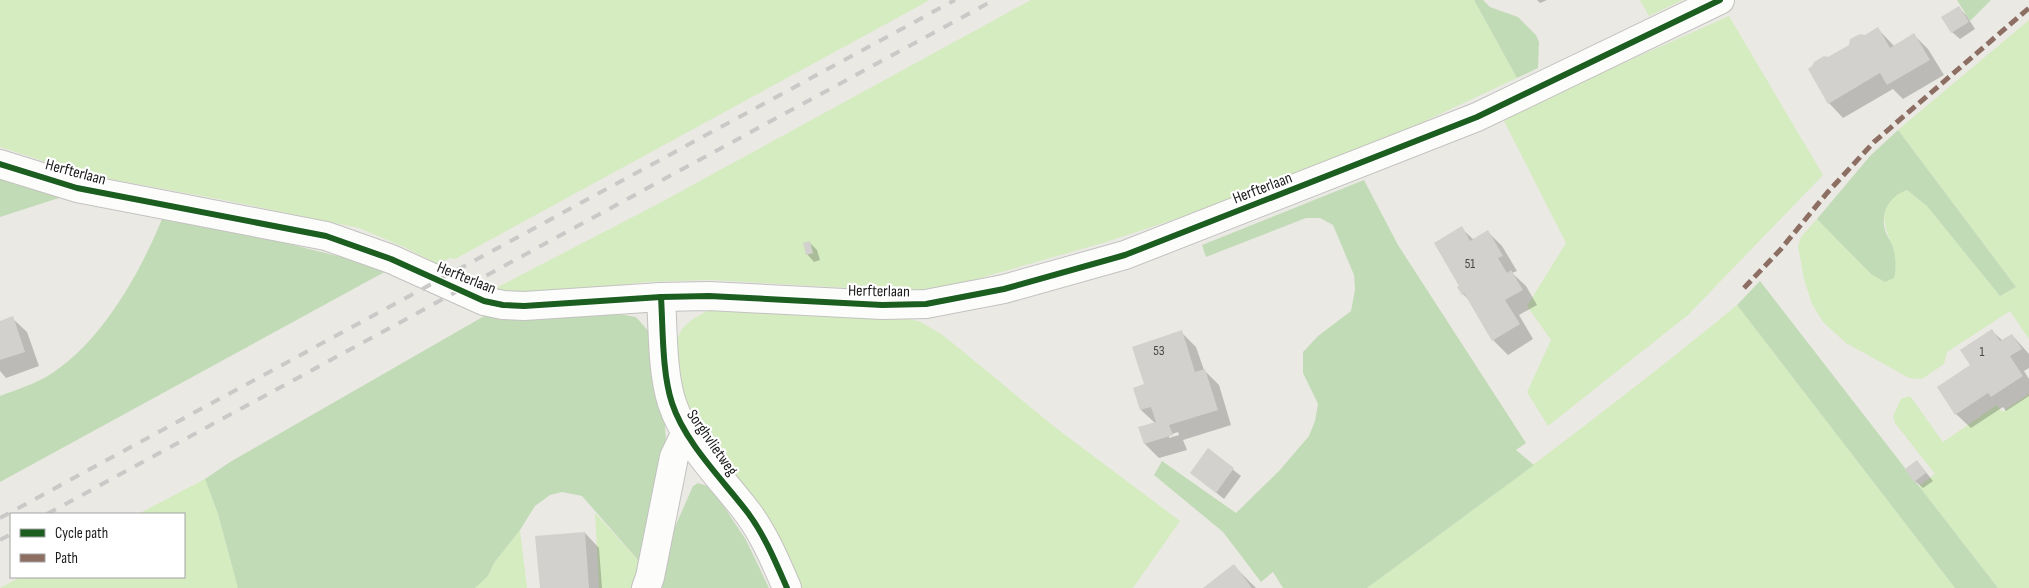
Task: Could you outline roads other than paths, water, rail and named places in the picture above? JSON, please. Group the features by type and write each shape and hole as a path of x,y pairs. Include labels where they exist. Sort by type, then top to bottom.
{"street":[{"name":"Herfterlaan","path":"0,164 77,188 326,236 391,259 484,300 502,305 524,306 661,297 709,296 882,306 926,304 1004,289 1125,255 1477,117 1720,0"},
{"name":"Sorghvlietweg","path":"661,297 668,387 672,404 686,432 750,515 766,543 787,588"},
{"name":"Sorghvlietweg","path":"646,588 650,577 674,457 686,432"}],"railway":[{"path":"0,518 955,0"},
{"path":"49,513 994,0"},
{"path":"0,540 10,535"}]}
